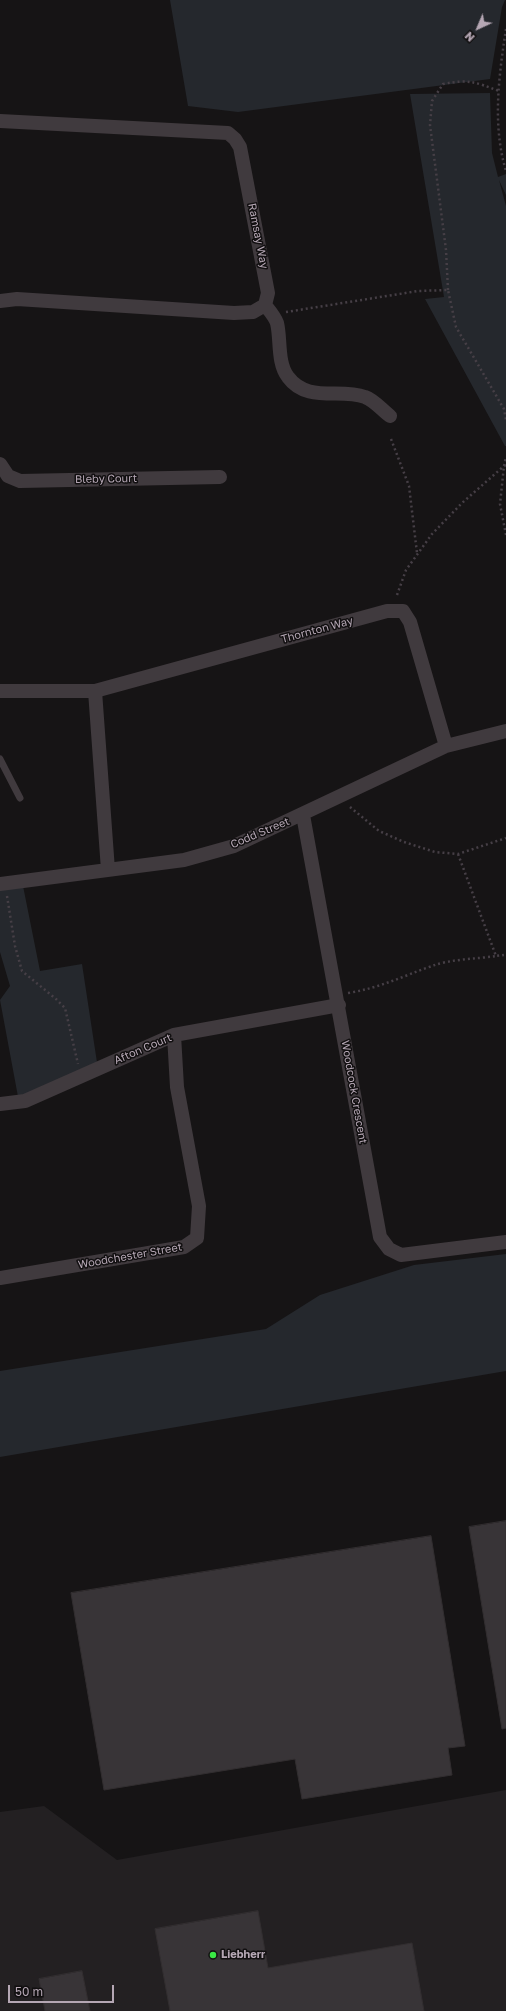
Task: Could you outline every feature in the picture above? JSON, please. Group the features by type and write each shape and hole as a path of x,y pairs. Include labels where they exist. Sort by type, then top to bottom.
{"street":[{"name":"Ramsay Way","path":"0,121 228,132 240,147 267,280 268,293 265,305"},
{"path":"0,301 16,299 234,313 253,312 265,305 276,322 283,367 287,376 295,386 318,394 349,393 367,398 390,416"},
{"name":"Bleby Court","path":"0,464 8,476 20,481 220,478"},
{"name":"Thornton Way","path":"0,691 95,691 387,610 403,611 410,622 446,746"},
{"path":"95,691 108,870"},
{"name":"Codd Street","path":"3,884 184,860 234,846 303,815 446,746 506,731"},
{"name":"Woodcock Crescent","path":"303,815 339,1005 380,1237 388,1249 401,1256 506,1242"},
{"name":"Afton Court","path":"0,1104 25,1101 174,1035 339,1005"},
{"name":"Woodchester Street","path":"0,1278 184,1247 197,1238 199,1206 177,1087 174,1035"}],"lane":[{"path":"0,760 20,798"}],"path":[{"path":"506,28 500,72 498,119 506,171"},
{"path":"499,91 462,80 443,84 432,101 430,125 446,250 448,290 456,327 505,410 506,420"},
{"path":"285,312 418,291 448,290"},
{"path":"391,439 408,486 417,554"},
{"path":"506,456 500,504 506,535"},
{"path":"397,595 406,570 432,534 462,503 505,466"},
{"path":"347,803 364,820 379,831 404,842 435,852 458,854 506,838"},
{"path":"458,854 496,956"},
{"path":"3,884 15,946 22,971 65,1008 81,1076"},
{"path":"348,993 367,990 409,976 434,965 504,955"}],"shaded area":[{"path":"170,0 505,0 502,7 490,79 238,112 188,106"},
{"path":"490,93 492,153 498,177 506,174 506,195 499,180 506,206 506,446 425,299 444,297 410,94"},
{"path":"22,881 40,971 82,964 98,1069 19,1102 0,1000 10,986 0,952 0,884"},
{"path":"506,1254 506,1371 0,1457 0,1371 266,1329 320,1295 414,1265"},
{"path":"506,1790 506,2011 0,2011 0,1812 44,1806 117,1860"}],"building":[{"path":"506,1521 506,1728 502,1729 469,1527"},
{"path":"431,1536 465,1746 448,1748 452,1775 302,1799 295,1759 104,1790 71,1593"},
{"name":"Liebherr","path":"258,1911 268,1968 412,1943 424,2011 170,2011 155,1929"},
{"path":"82,1971 90,2011 45,2011 39,1979"}],"place":[{"name":"Liebherr","path":"213,1955"}]}
